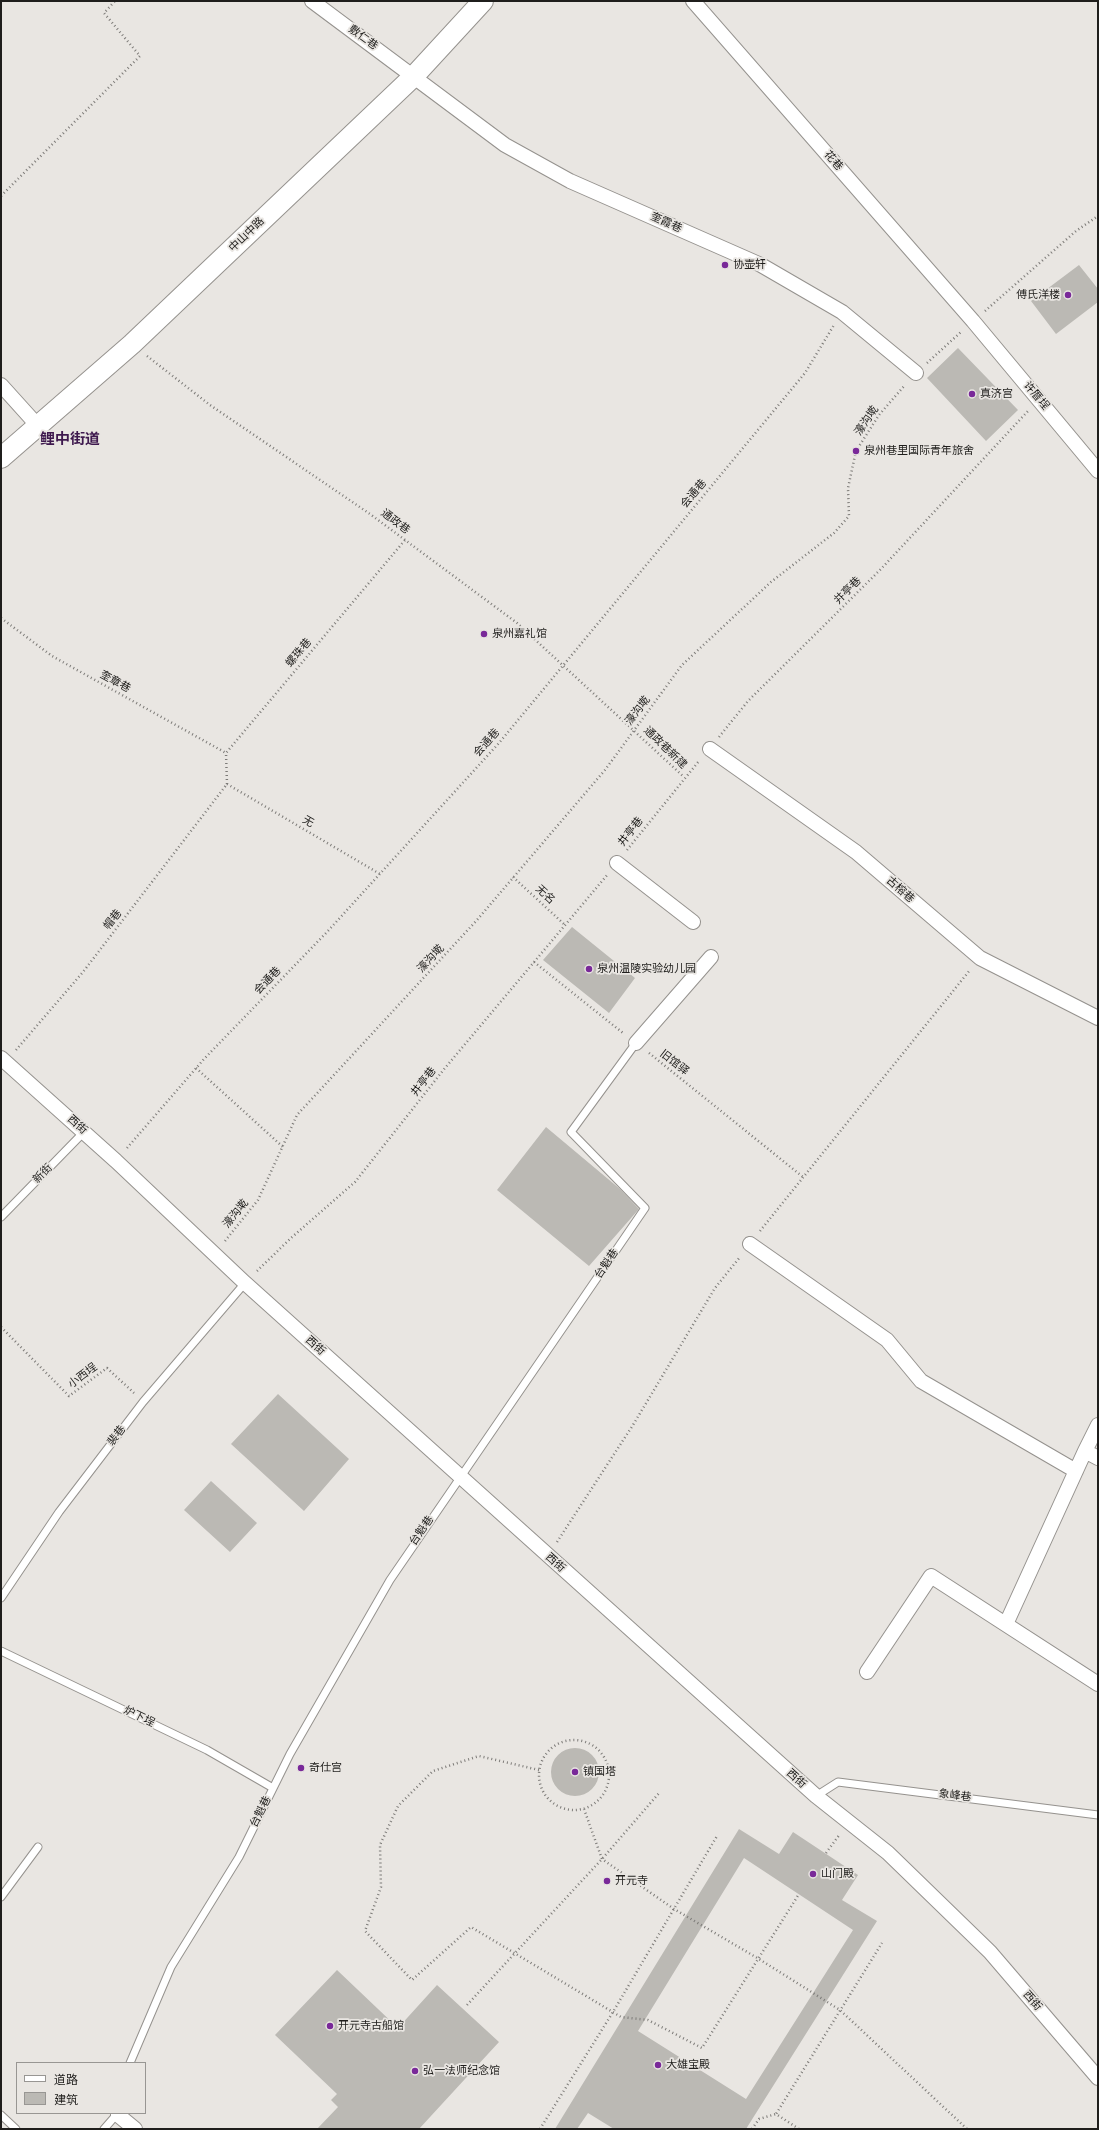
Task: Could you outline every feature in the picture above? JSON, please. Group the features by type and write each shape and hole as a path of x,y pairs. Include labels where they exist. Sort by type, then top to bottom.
{"street":[{"name":"敷仁巷","path":"312,1 414,76"},
{"name":"中山中路","path":"1,458 132,344 414,76 483,1"},
{"name":"花巷","path":"693,1 972,321"},
{"name":"奎霞巷","path":"414,76 505,145 570,181 761,265 842,312 916,373"},
{"name":"许厝埕","path":"972,321 1098,471"},
{"path":"1,385 38,426"},
{"name":"古榕巷","path":"710,749 856,852 980,958 1098,1018"},
{"path":"618,863 693,922"},
{"path":"636,1043 711,957"},
{"name":"西街","path":"3,1060 116,1161 245,1283 461,1478 816,1796 888,1853 990,1952 1098,2078"},
{"path":"750,1244 886,1340 921,1381 1076,1471"},
{"path":"1006,1624 1098,1425"},
{"path":"1085,1451 1098,1458"},
{"path":"867,1672 931,1576 1098,1684"},
{"path":"118,2114 135,2129"}],"lane":[{"name":"台魁巷","path":"130,2062 171,1967 239,1856 290,1754 390,1580 416,1539 461,1478 645,1208 571,1132 636,1043"},
{"name":"新街","path":"1,1216 84,1132"},
{"name":"裴巷","path":"1,1598 59,1512 143,1402 245,1283"},
{"name":"炉下埕","path":"1,1651 207,1750 273,1788"},
{"name":"象峰巷","path":"816,1796 838,1782 1098,1815"},
{"path":"1,1897 38,1847"},
{"path":"104,2129 118,2114"},
{"path":"1,2115 16,2129"}],"path":[{"path":"1,196 140,56 104,13 115,1"},
{"name":"濠沟墘","path":"214,1254 258,1200 297,1115 477,920 514,877 605,770 682,665 771,582 834,533 849,516 848,488 856,451 878,415 916,373 972,321 1076,231 1098,216"},
{"name":"会通巷","path":"116,1161 196,1068 327,932 499,743 805,373 842,312"},
{"name":"通政巷","path":"132,344 210,405 405,540 516,623 634,730"},
{"name":"井亭巷","path":"245,1283 354,1182 445,1068 618,863 684,777 710,749 748,701 880,570 1039,399"},
{"name":"螺珠巷","path":"226,753 405,540"},
{"name":"奎章巷","path":"1,618 52,656 226,753"},
{"name":"通政巷新建","path":"634,730 684,777"},
{"path":"226,753 227,784"},
{"name":"无","path":"227,784 380,874"},
{"name":"帽巷","path":"3,1060 84,972 227,784"},
{"name":"无名","path":"514,877 565,925"},
{"name":"旧馆驿","path":"534,962 723,1111 803,1177"},
{"path":"196,1068 283,1147"},
{"name":"小西埕","path":"1,1327 69,1396 107,1368 143,1402"},
{"path":"570,1740 581,1740 592,1744 601,1752 607,1762 609,1773 608,1785 603,1795 595,1803 584,1808 573,1810 561,1807 551,1802 542,1787 539,1770 542,1759 549,1750 559,1743 570,1740"},
{"path":"539,1770 479,1756 433,1771 398,1806 380,1845 381,1887 365,1931 412,1980 471,1927 621,2017 648,2020 702,2048 799,1894"},
{"path":"467,2005 602,1859 660,1792"},
{"path":"584,1808 602,1859 674,1909 759,1959 840,2010 967,2129"},
{"path":"826,1853 848,1822"},
{"path":"540,2129 613,2012 717,1836"},
{"path":"752,2129 759,2118 776,2114 882,1943"},
{"path":"776,2114 799,2129"}],"building":[{"name":"傅氏洋楼","path":"1079,265 1098,289 1098,302 1056,334 1031,301"},
{"name":"真济宫","path":"958,348 1018,410 986,441 927,378"},
{"name":"泉州温陵实验幼儿园","path":"572,927 635,978 609,1013 543,960"},
{"path":"546,1127 620,1189 639,1209 589,1266 497,1190"},
{"path":"278,1394 349,1459 304,1511 231,1444"},
{"path":"211,1481 257,1523 230,1552 184,1510"},
{"name":"镇国塔","path":"570,1748 580,1748 592,1755 599,1767 599,1777 592,1789 580,1796 570,1796 562,1792 555,1785 551,1777 551,1767 555,1759 562,1752"},
{"path":"739,1829 779,1854 793,1832 858,1875 842,1900 877,1921 746,2129 614,2129 588,2113 577,2129 555,2129","holes":["744,1858 853,1930 746,2099 638,2031"]},
{"name":"弘一法师纪念馆","path":"337,1970 398,2028 437,1985 499,2042 419,2129 317,2129 338,2107 331,2100 337,2094 275,2035"}],"place":[{"name":"协壶轩","path":"725,265"},
{"name":"傅氏洋楼","path":"1068,295"},
{"name":"真济宫","path":"972,394"},
{"name":"泉州巷里国际青年旅舍","path":"856,451"},
{"name":"泉州嘉礼馆","path":"484,634"},
{"name":"泉州温陵实验幼儿园","path":"589,969"},
{"name":"奇仕宫","path":"301,1768"},
{"name":"镇国塔","path":"575,1772"},
{"name":"山门殿","path":"813,1874"},
{"name":"开元寺","path":"607,1881"},
{"name":"开元寺古船馆","path":"330,2026"},
{"name":"大雄宝殿","path":"658,2065"},
{"name":"弘一法师纪念馆","path":"415,2071"}],"district":[{"name":"鲤中街道","path":"70,440"}]}
